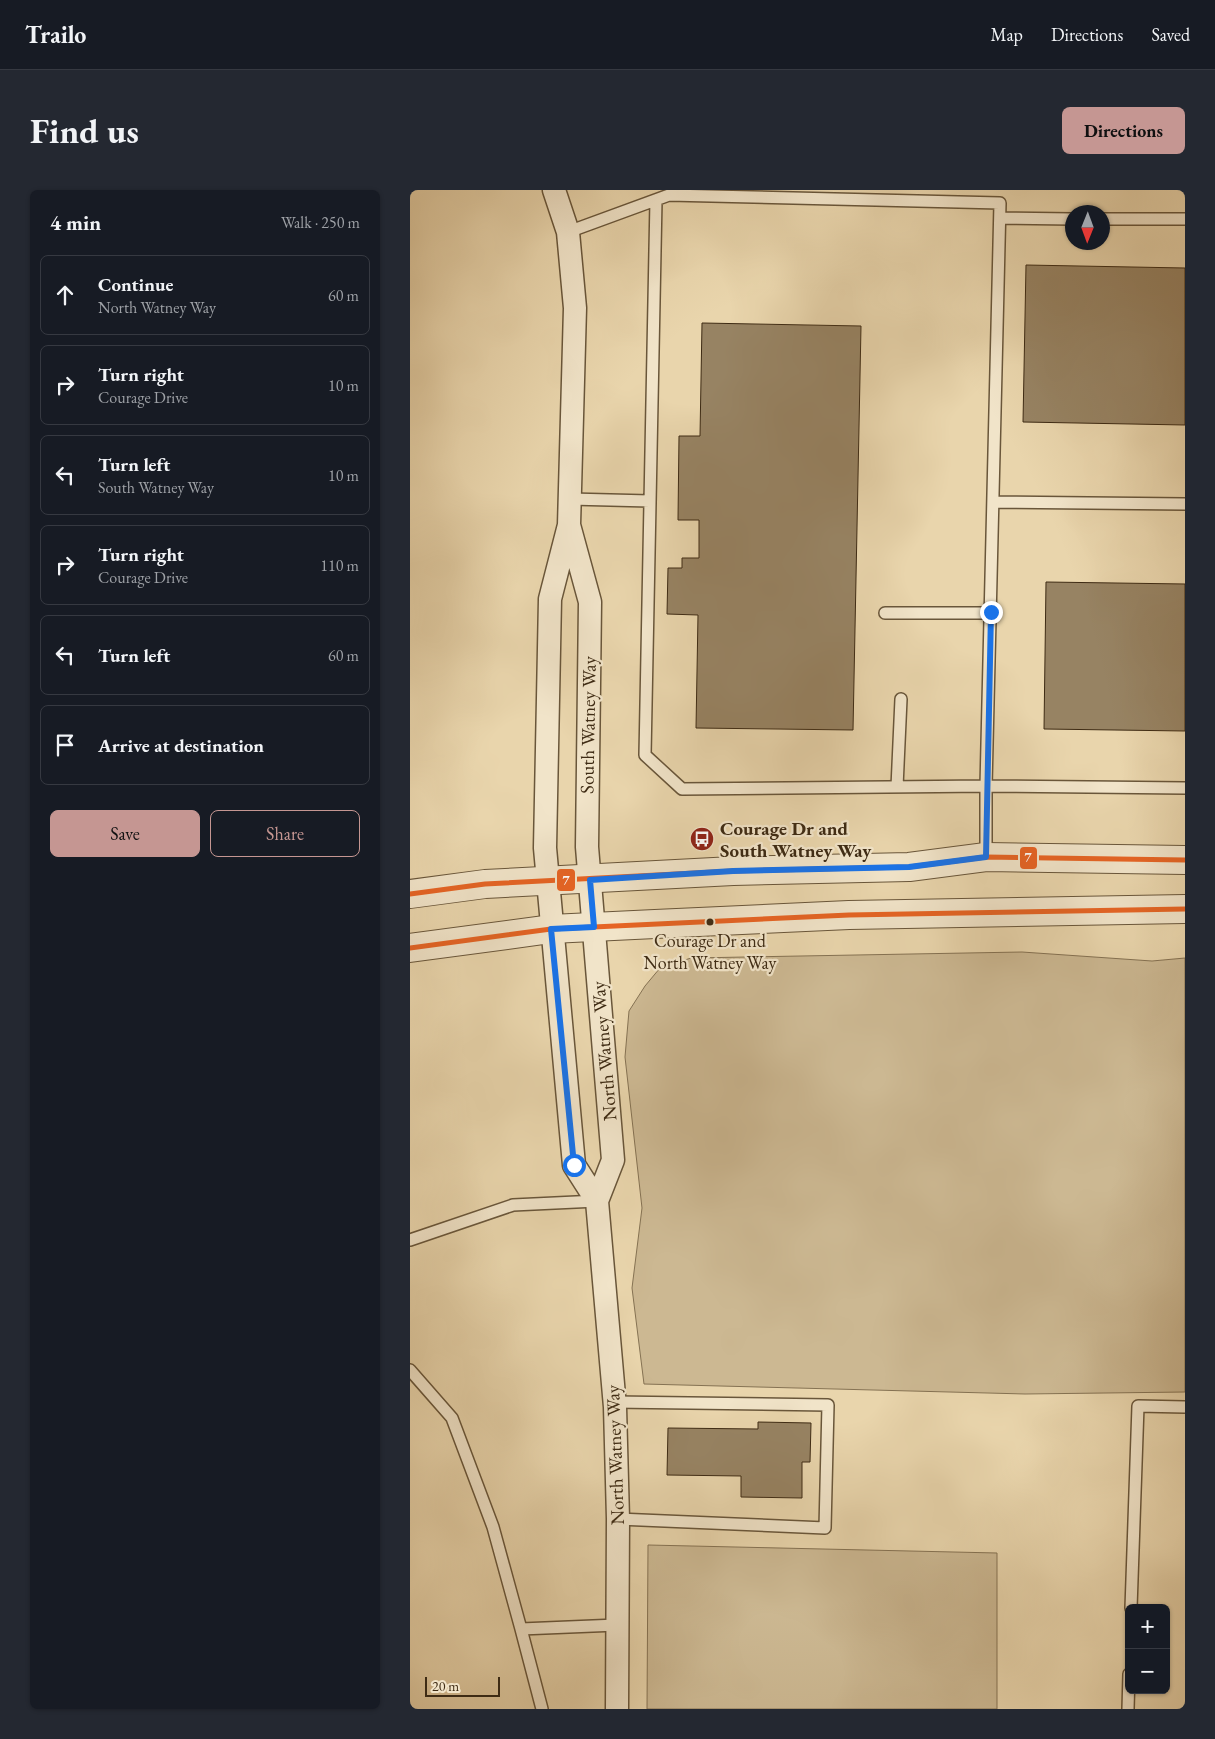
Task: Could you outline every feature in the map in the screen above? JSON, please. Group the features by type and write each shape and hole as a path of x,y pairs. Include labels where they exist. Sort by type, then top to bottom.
{"street":[{"name":"South Watney Way","path":"554,190 568,232 575,308 570,525 590,602 587,847 594,927"},
{"name":"South Watney Way","path":"548,880 545,848 550,599 570,525"},
{"path":"410,894 485,884 548,880 590,880 733,871 909,867 986,857 1185,860"},
{"name":"North Watney Way","path":"548,880 574,1165 597,1201"},
{"path":"410,948 551,929 849,915 1185,909"},
{"name":"North Watney Way","path":"594,927 613,1160 597,1201 614,1402 618,1519 617,1709"}],"lane":[{"path":"568,232 669,195 1000,203 986,786 986,857"},
{"path":"656,200 645,755 682,789 986,786 1185,788"},
{"path":"1000,218 1065,219"},
{"path":"1110,219 1185,219"},
{"path":"570,499 650,501"},
{"path":"993,502 1185,504"},
{"path":"885,613 991,612"},
{"path":"897,787 901,699"},
{"path":"410,1240 513,1206 597,1201"},
{"path":"410,1370 452,1418 493,1527 542,1709"},
{"path":"614,1402 828,1404 825,1528 618,1519"},
{"path":"1131,1604 1138,1406 1185,1407"},
{"path":"522,1629 617,1624"},
{"path":"1128,1694 1128,1709"}],"shaded area":[{"path":"1022,952 1152,961 1185,958 1185,1392 1025,1394 644,1384 632,1288 642,1208 625,1057 629,1011 645,986 660,968 691,958"},
{"path":"648,1545 997,1553 997,1709 647,1709"}],"building":[{"path":"1026,265 1185,268 1185,425 1023,422"},
{"path":"702,323 861,326 853,730 696,728 698,615 667,614 668,568 682,568 682,558 699,558 699,520 678,520 679,436 700,436"},
{"path":"1046,582 1185,584 1185,731 1044,729"},
{"path":"758,1422 811,1423 810,1462 802,1462 802,1498 741,1497 741,1476 667,1475 668,1428 758,1429"}],"transit line":[{"name":"7","path":"410,894 485,884 733,871 909,867 986,857 1185,860"},
{"name":"7","path":"410,948 551,929 849,915 1185,909"}],"place":[{"name":"Courage Dr and South Watney Way","path":"702,839"},
{"name":"Courage Dr and North Watney Way","path":"710,922"}],"route":[{"path":"574,1165 551,929 594,927 590,880 733,871 909,867 986,857 991,612"}]}
